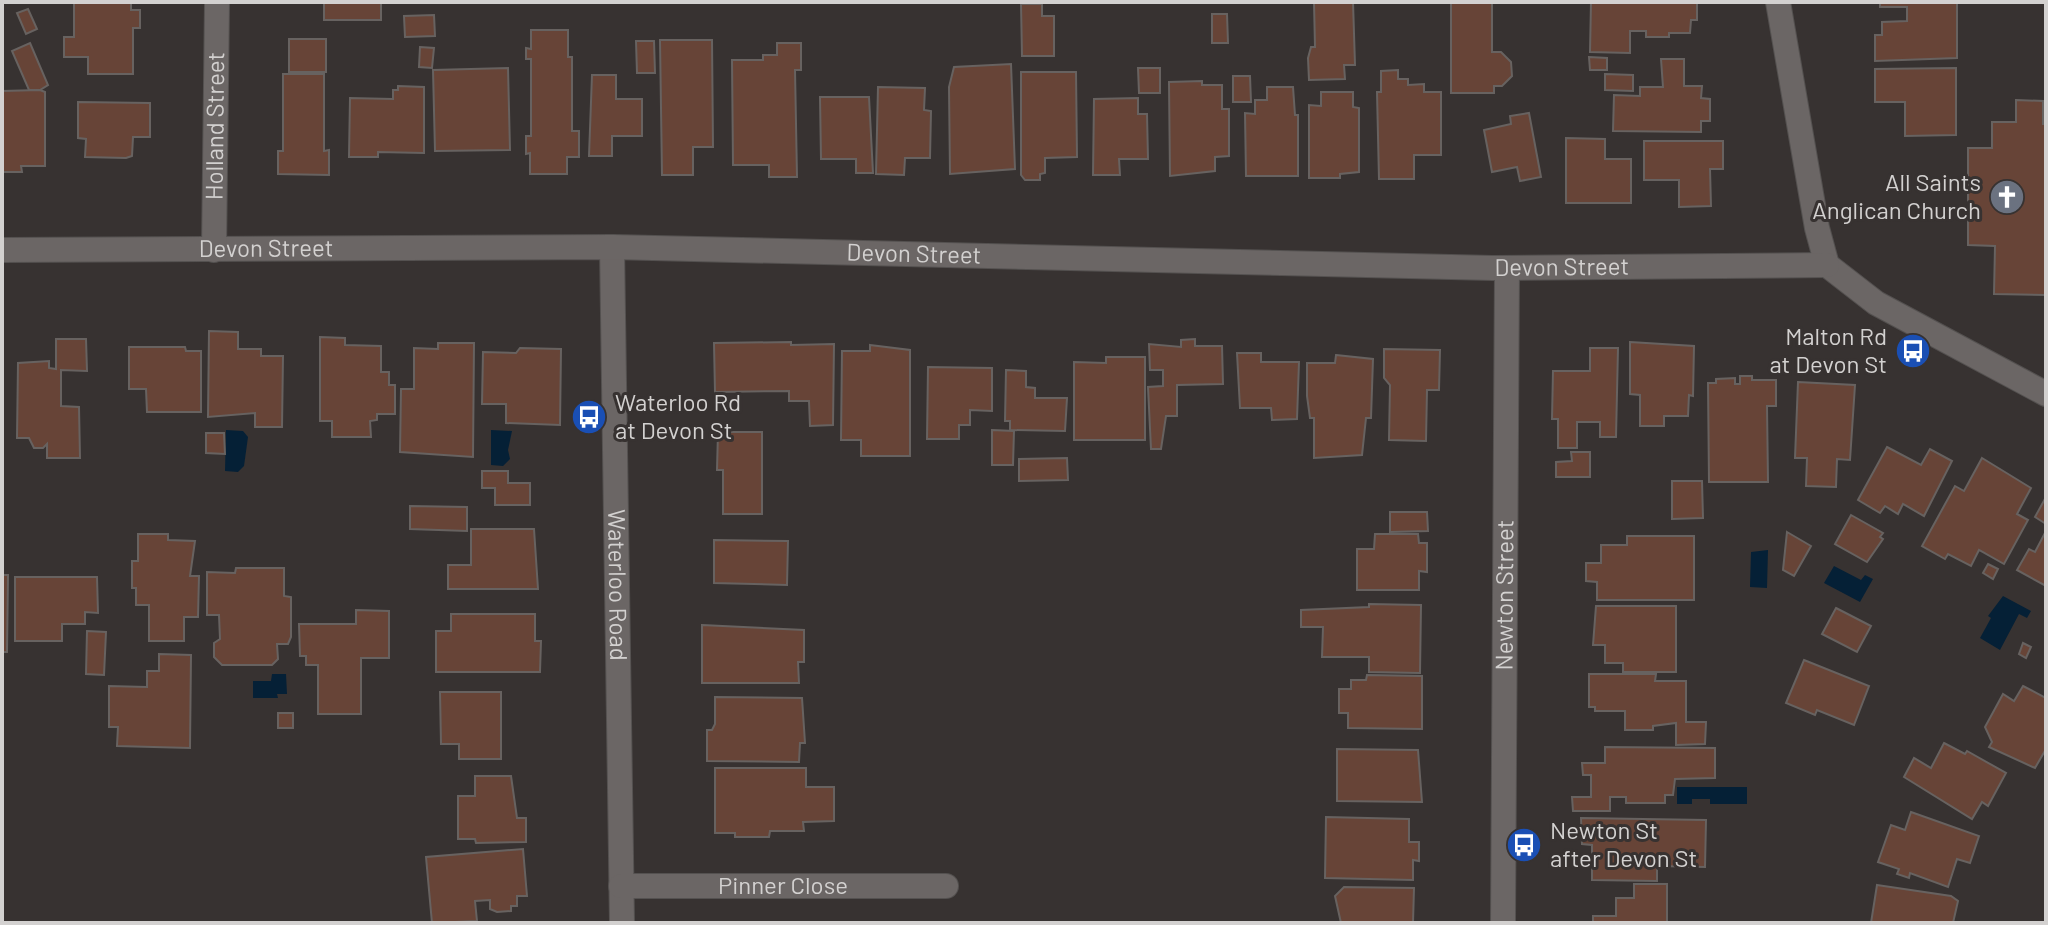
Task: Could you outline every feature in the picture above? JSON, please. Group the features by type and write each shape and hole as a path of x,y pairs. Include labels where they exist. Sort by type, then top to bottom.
{"street":[{"name":"Holland Street","path":"214,250 217,2"},
{"path":"1778,2 1817,228 1827,265 1876,303 2046,394"},
{"name":"Devon Street","path":"2,250 612,247 1507,269 1827,265"},
{"name":"Waterloo Road","path":"612,247 622,923"},
{"name":"Newton Street","path":"1503,923 1507,269"},
{"name":"Pinner Close","path":"621,886 946,886"}],"water":[{"path":"226,430 243,431 248,437 244,466 238,472 225,471"},
{"path":"491,430 512,431 508,450 510,459 503,466 491,465"},
{"path":"1768,550 1767,588 1750,587 1751,552"},
{"path":"1834,566 1861,580 1865,575 1873,579 1860,602 1824,583"},
{"path":"2003,596 2031,611 2027,618 2019,614 2000,650 1980,638 1991,618 1988,616"},
{"path":"272,674 286,674 287,694 277,694 278,698 253,698 253,681 271,681"},
{"path":"1677,787 1747,787 1747,804 1710,804 1710,799 1692,799 1692,804 1677,804"}],"building":[{"path":"74,2 131,2 131,10 140,10 140,28 133,28 133,74 88,74 88,57 64,57 64,37 74,37"},
{"path":"324,2 381,2 381,20 324,20"},
{"path":"1314,2 1353,2 1355,65 1344,65 1345,79 1309,80 1308,58 1311,47 1315,47"},
{"path":"1451,2 1492,2 1492,52 1501,52 1511,62 1512,76 1502,86 1494,86 1494,93 1451,93"},
{"path":"1591,2 1697,2 1697,20 1691,20 1690,33 1669,33 1669,37 1646,37 1646,31 1630,31 1630,53 1590,52"},
{"path":"1880,2 1957,2 1957,58 1875,61 1875,35 1882,35 1882,22 1907,21 1907,7 1880,7"},
{"path":"1021,4 1042,4 1042,16 1054,16 1054,56 1022,56"},
{"path":"28,9 37,29 26,34 17,13"},
{"path":"1212,14 1227,14 1228,43 1212,43"},
{"path":"434,15 435,36 405,37 404,16"},
{"path":"531,30 568,30 568,57 572,57 572,131 579,131 579,157 567,157 567,174 530,174 526,136 531,136 531,59 526,59 526,48 531,49"},
{"path":"289,39 326,39 326,72 289,72"},
{"path":"660,40 712,40 713,147 693,147 693,175 662,175"},
{"path":"636,41 654,41 655,73 637,73"},
{"path":"30,43 48,85 40,90 29,90 12,51"},
{"path":"777,43 801,43 801,70 795,70 797,177 769,177 769,165 733,165 732,60 763,60 763,55 777,55"},
{"path":"420,47 434,48 432,68 419,67"},
{"path":"1589,57 1607,58 1607,70 1590,70"},
{"path":"1661,59 1684,59 1684,86 1702,86 1701,98 1710,99 1710,121 1701,121 1701,132 1613,131 1614,95 1640,96 1640,87 1663,87"},
{"path":"1011,64 1015,169 950,174 949,87 954,67"},
{"path":"508,68 510,150 435,151 433,70"},
{"path":"1138,68 1160,68 1160,93 1139,93"},
{"path":"1956,68 1956,135 1905,136 1905,102 1875,102 1875,69"},
{"path":"1398,70 1398,79 1408,79 1408,85 1424,84 1424,92 1441,92 1441,155 1414,155 1414,179 1379,179 1377,92 1381,92 1381,71"},
{"path":"1021,72 1076,72 1077,157 1045,158 1045,173 1040,174 1040,180 1025,180 1021,175"},
{"path":"283,74 324,74 324,151 329,150 329,175 278,174 278,151 283,151"},
{"path":"1605,74 1633,75 1633,91 1605,90"},
{"path":"592,75 616,75 616,99 642,99 642,136 612,136 612,156 589,156"},
{"path":"1233,76 1250,76 1251,102 1233,102"},
{"path":"1202,81 1202,85 1222,85 1222,109 1229,109 1229,156 1215,157 1215,171 1170,176 1169,82"},
{"path":"398,86 424,87 424,153 378,152 378,157 349,157 350,98 393,99 393,90 398,90"},
{"path":"878,87 925,88 924,110 931,111 930,158 905,158 904,175 876,174"},
{"path":"1267,87 1293,87 1295,115 1298,115 1298,176 1246,176 1245,113 1255,114 1255,100 1267,100"},
{"path":"2,91 45,92 45,166 21,166 22,172 2,172"},
{"path":"1321,92 1353,92 1353,107 1359,108 1359,172 1340,174 1340,178 1309,178 1309,105 1321,106"},
{"path":"820,97 869,97 873,173 856,173 856,159 821,159"},
{"path":"1138,98 1138,114 1147,114 1148,159 1119,159 1120,175 1093,175 1094,99"},
{"name":"All Saints Anglican Church","path":"2016,100 2043,101 2043,124 2046,124 2046,295 1994,294 1995,246 1968,245 1968,148 1992,148 1992,122 2016,122"},
{"path":"78,102 150,103 150,137 133,137 132,156 126,158 85,157 86,139 78,138"},
{"path":"1529,113 1541,177 1520,181 1517,167 1492,172 1484,130 1511,124 1510,116"},
{"path":"1566,138 1605,139 1605,159 1631,159 1631,203 1566,203"},
{"path":"1644,141 1723,141 1723,169 1710,169 1711,206 1679,207 1679,180 1644,180"},
{"path":"209,331 238,332 238,349 261,349 261,356 283,356 282,427 255,427 255,413 208,417"},
{"path":"320,337 345,338 345,345 381,346 381,372 389,372 389,385 395,385 395,414 377,414 377,420 370,421 371,437 332,437 332,421 320,421"},
{"path":"56,339 86,339 87,371 61,370 61,406 79,407 80,458 47,458 47,444 43,448 34,448 29,438 17,438 18,363 49,361 49,368 56,369"},
{"path":"1195,339 1195,346 1222,346 1223,384 1177,385 1177,416 1166,416 1161,449 1151,449 1148,387 1163,386 1163,370 1150,370 1149,344 1181,347 1181,340"},
{"path":"791,342 791,345 834,344 833,425 810,426 809,401 789,401 789,391 715,392 714,343"},
{"path":"1630,342 1694,346 1693,396 1689,395 1688,416 1664,416 1664,426 1640,426 1640,395 1630,394"},
{"path":"438,343 474,343 473,457 400,452 401,389 414,389 414,348 438,349"},
{"path":"870,345 910,350 910,456 861,456 861,440 841,440 842,351 870,351"},
{"path":"129,347 185,347 186,351 201,351 201,412 147,412 146,389 129,389"},
{"path":"520,348 561,349 560,425 506,423 506,404 482,404 483,352 516,353"},
{"path":"1590,348 1618,348 1616,437 1600,437 1600,422 1577,422 1577,448 1558,448 1558,419 1552,419 1553,371 1590,371"},
{"path":"1384,349 1440,350 1439,390 1427,390 1426,441 1389,440 1390,385 1384,378"},
{"path":"1237,353 1261,353 1261,362 1299,362 1297,419 1272,420 1271,408 1240,408"},
{"path":"1336,355 1373,359 1371,418 1366,418 1362,455 1314,458 1314,418 1310,418 1307,396 1307,363 1335,363"},
{"path":"1106,357 1145,357 1145,440 1074,440 1074,362 1106,363"},
{"path":"928,367 992,368 992,411 970,410 970,425 959,425 959,439 927,439"},
{"path":"1006,370 1026,371 1026,387 1035,388 1035,398 1067,398 1065,431 1010,430 1010,421 1005,421"},
{"path":"1740,376 1752,376 1752,380 1776,380 1776,406 1767,406 1768,482 1709,482 1708,383 1716,383 1716,379 1735,378 1735,384 1740,384"},
{"path":"1798,382 1855,385 1850,460 1837,459 1836,487 1806,486 1807,458 1795,458"},
{"path":"992,430 1014,431 1013,465 992,465"},
{"path":"718,432 762,432 762,514 723,514 723,470 717,470"},
{"path":"206,433 224,433 225,454 206,453"},
{"path":"1887,447 1921,465 1930,449 1952,461 1924,516 1903,504 1898,514 1885,506 1880,513 1858,500"},
{"path":"1571,452 1590,452 1590,477 1556,477 1556,462 1572,461"},
{"path":"1067,458 1068,480 1019,481 1019,459"},
{"path":"1982,458 2031,488 2017,514 2028,520 2004,564 1979,550 1971,566 1948,554 1945,559 1922,546 1955,486 1964,491"},
{"path":"482,471 508,471 508,483 530,483 530,505 495,505 495,488 482,488"},
{"path":"1672,481 1702,481 1703,518 1672,519"},
{"path":"2046,497 2046,524 2035,517"},
{"path":"410,506 467,507 467,531 410,529"},
{"path":"1390,512 1427,512 1428,531 1390,532"},
{"path":"1851,515 1883,533 1880,537 1883,539 1867,562 1835,544"},
{"path":"471,529 534,529 538,589 448,589 448,565 471,565"},
{"path":"2046,531 2046,586 2017,570 2029,549 2035,552"},
{"path":"1787,532 1811,546 1794,576 1783,570"},
{"path":"138,534 168,534 168,540 195,541 190,576 199,576 198,617 184,617 184,641 149,641 149,605 136,605 136,588 132,588 132,561 138,561"},
{"path":"1375,534 1418,534 1419,543 1427,543 1427,572 1419,571 1419,590 1357,590 1357,549 1374,549"},
{"path":"1627,536 1694,536 1694,600 1597,600 1597,582 1586,581 1586,563 1601,563 1601,545 1627,545"},
{"path":"714,540 788,541 787,585 714,583"},
{"path":"1988,564 1998,569 1993,579 1983,573"},
{"path":"236,568 284,568 284,596 291,597 291,637 288,644 277,644 278,659 272,665 222,665 214,657 214,643 220,639 219,615 207,615 207,572 235,573"},
{"path":"2,575 8,575 7,652 2,652"},
{"path":"15,577 97,577 98,613 85,612 85,624 62,624 62,641 15,641"},
{"path":"1369,604 1421,605 1420,673 1369,672 1369,657 1322,657 1323,627 1301,627 1301,610 1369,607"},
{"path":"1596,606 1676,606 1676,672 1623,672 1623,663 1605,663 1605,645 1593,645"},
{"path":"1836,608 1871,626 1857,652 1822,634"},
{"path":"356,610 389,611 389,658 361,658 361,714 318,714 318,665 306,665 306,656 300,656 299,624 356,624"},
{"path":"451,614 535,614 535,641 541,641 540,672 436,672 436,631 451,631"},
{"path":"702,625 804,630 804,662 798,662 799,683 702,683"},
{"path":"87,631 106,632 104,675 86,674"},
{"path":"2023,643 2031,647 2026,658 2019,654"},
{"path":"159,654 191,655 190,748 117,746 118,727 109,727 109,686 147,687 147,671 159,671"},
{"path":"1804,660 1869,686 1854,725 1817,710 1815,715 1786,703"},
{"path":"1589,674 1656,674 1655,681 1686,681 1686,722 1706,722 1705,744 1676,745 1676,723 1653,726 1653,730 1625,730 1625,711 1595,711 1595,707 1589,707"},
{"path":"1367,675 1422,676 1422,729 1348,728 1348,713 1339,713 1339,689 1351,689 1351,680 1366,680"},
{"path":"2023,686 2046,698 2046,749 2035,768 1989,747 1992,742 1985,727 2003,694 2014,701"},
{"path":"440,692 501,692 501,759 459,759 459,744 441,744"},
{"path":"715,697 802,698 805,743 800,743 799,762 707,761 707,730 712,730 715,724"},
{"path":"278,713 293,713 293,728 278,728"},
{"path":"1944,743 1965,754 1967,751 2006,773 1988,806 1982,802 1972,819 1904,777 1914,758 1931,768"},
{"path":"1605,747 1715,748 1715,778 1675,779 1673,795 1665,795 1665,803 1626,803 1626,797 1610,797 1610,811 1573,811 1572,797 1591,797 1591,775 1583,775 1582,763 1605,763"},
{"path":"1337,749 1418,750 1422,802 1337,801"},
{"path":"715,768 806,768 806,787 834,787 834,821 803,822 804,831 770,831 769,837 735,837 735,833 715,833"},
{"path":"475,776 511,776 517,818 526,818 526,842 476,843 475,839 458,839 458,796 475,796"},
{"path":"1911,812 1979,836 1970,863 1957,859 1948,887 1910,873 1909,878 1897,874 1899,869 1878,862 1891,825 1905,830"},
{"path":"1326,817 1409,819 1409,842 1419,842 1419,861 1413,860 1413,880 1325,878"},
{"path":"1581,818 1706,820 1705,867 1657,866 1657,881 1592,880 1592,845 1582,844"},
{"path":"523,849 527,896 517,896 517,906 511,906 511,911 490,909 490,900 475,901 477,921 432,923 426,857"},
{"path":"1634,884 1667,884 1667,923 1593,923 1593,916 1616,916 1616,898 1634,898"},
{"path":"1877,885 1951,896 1958,901 1953,923 1871,923"},
{"path":"1344,887 1414,888 1413,923 1341,923 1335,896"}],"place":[{"name":"All Saints Anglican Church","path":"2007,197"},
{"name":"Malton Rd at Devon St","path":"1913,351"},
{"name":"Waterloo Rd at Devon St","path":"589,417"},
{"name":"Newton St after Devon St","path":"1524,845"}]}
